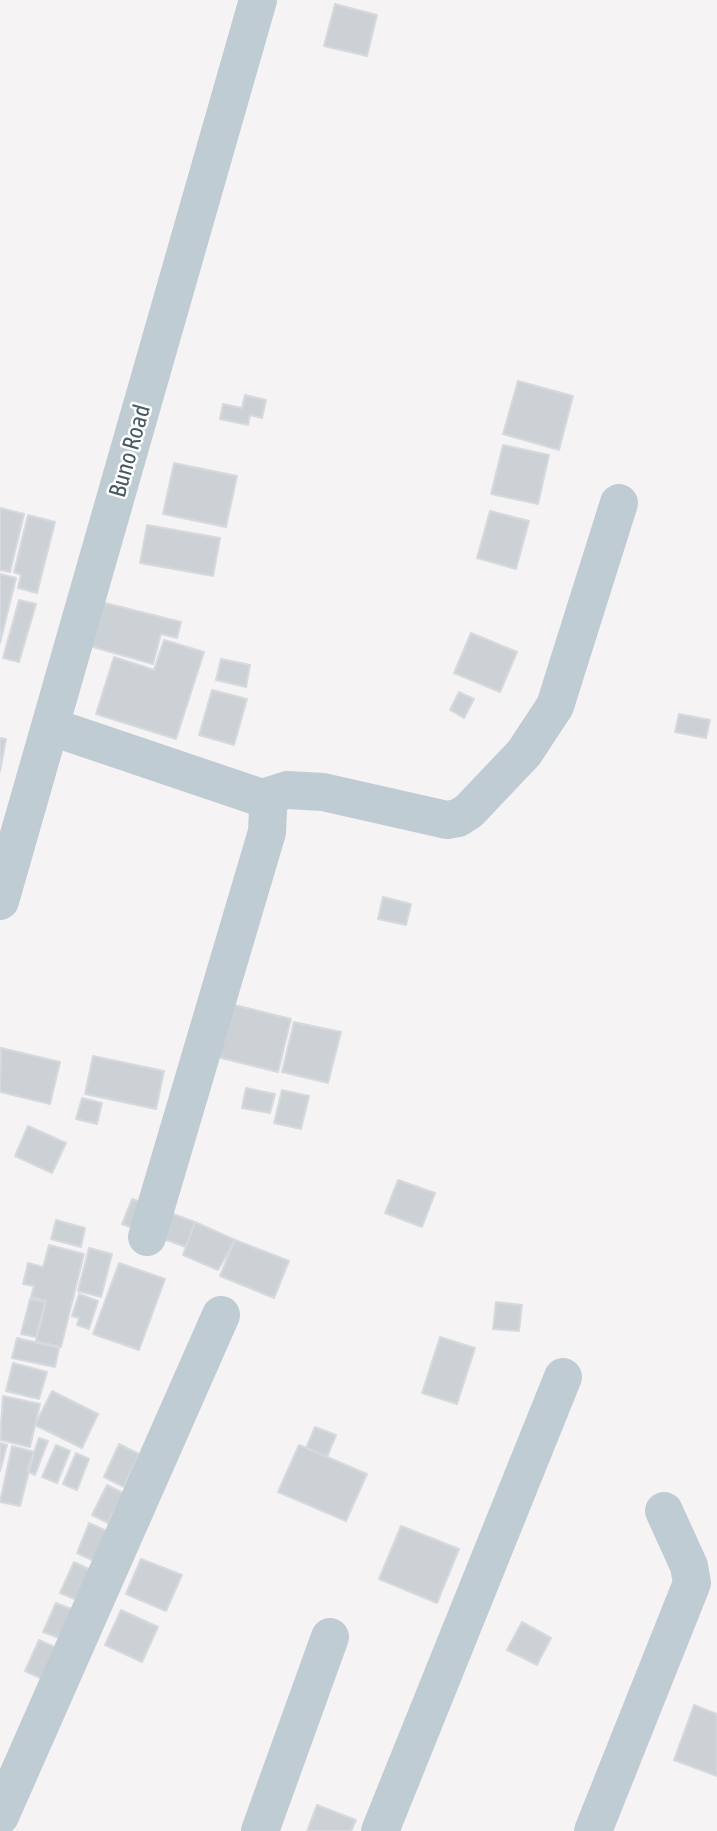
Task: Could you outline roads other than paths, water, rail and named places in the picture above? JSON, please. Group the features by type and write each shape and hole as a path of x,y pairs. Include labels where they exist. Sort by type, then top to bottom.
{"street":[{"name":"Buno Road","path":"0,901 258,0"},
{"path":"52,727 262,798 287,790 323,792 447,820 458,818 469,811 524,753 555,706 619,503"},
{"path":"147,1237 267,832 268,811 262,798"},
{"path":"0,1816 220,1315"},
{"path":"380,1831 563,1377"},
{"path":"593,1831 692,1583 689,1566 664,1511"},
{"path":"260,1831 330,1637"}]}
